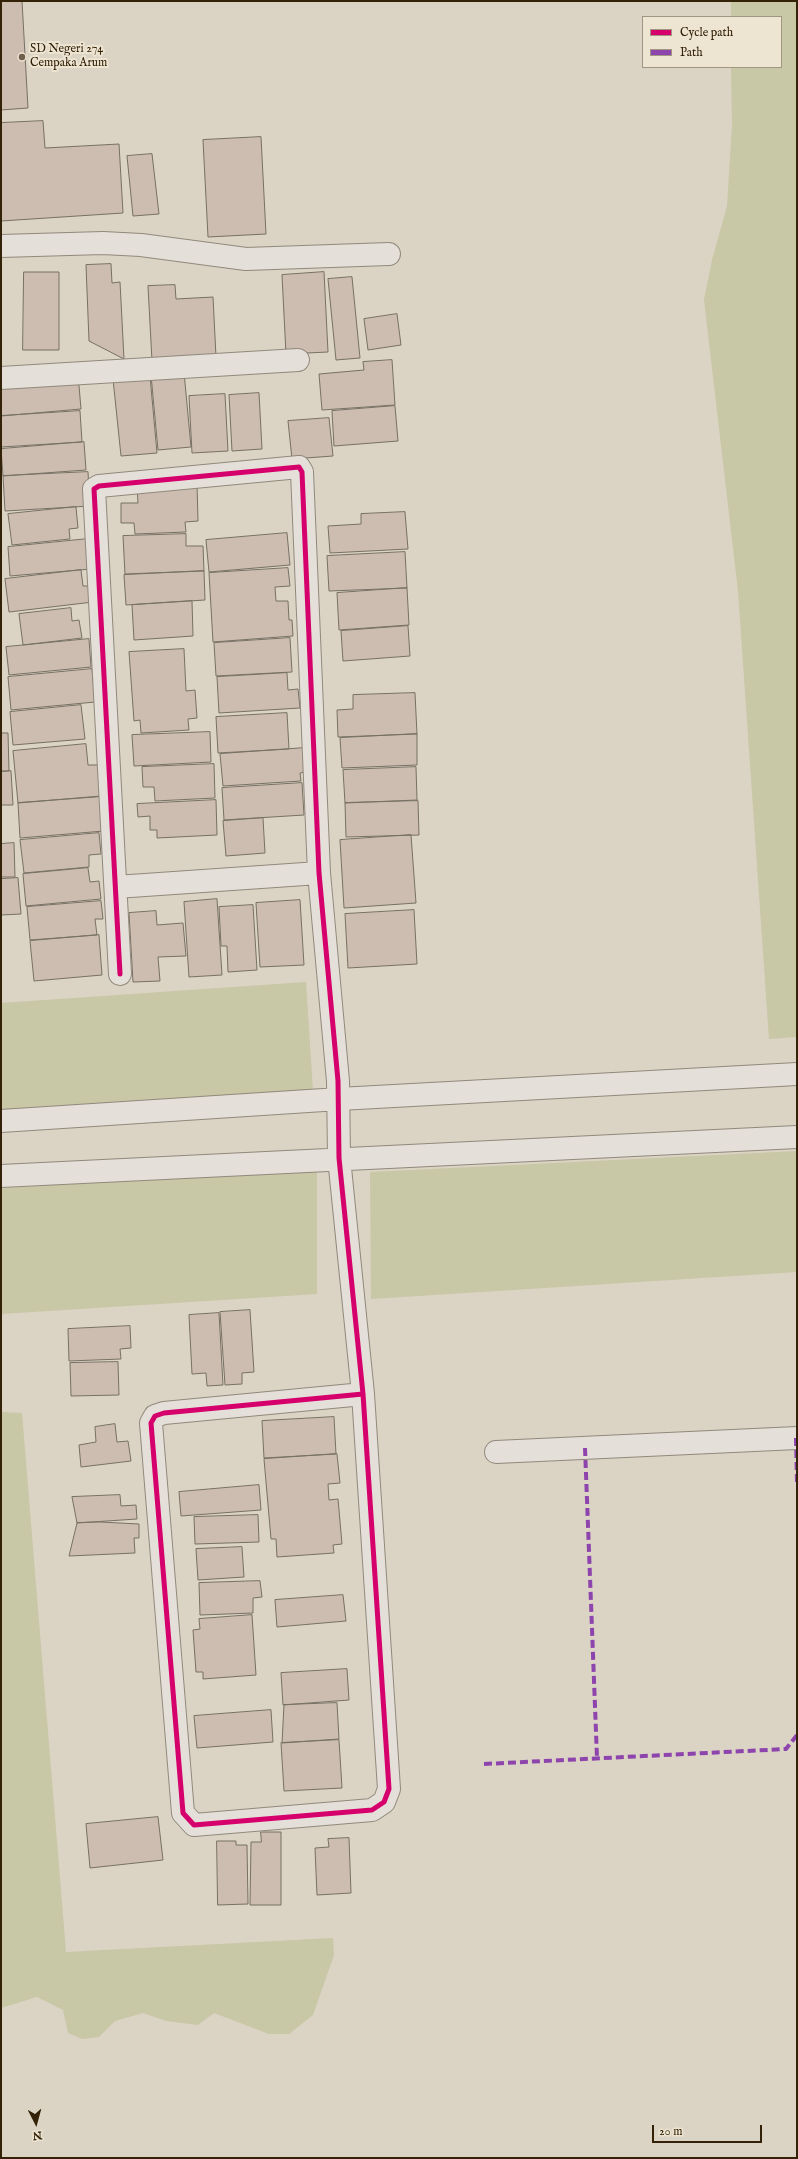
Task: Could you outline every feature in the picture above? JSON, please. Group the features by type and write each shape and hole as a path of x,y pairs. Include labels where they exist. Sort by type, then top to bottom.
{"street":[{"path":"1,246 104,243 141,245 246,259 389,254"},
{"path":"1,378 298,360"},
{"path":"120,974 94,489 99,486 294,466 299,467 302,472 319,873 339,1099 339,1158 363,1394 389,1789 384,1802 372,1810 194,1825 183,1813 151,1423 156,1416 164,1413 363,1394"},
{"path":"116,887 319,873"},
{"path":"1,1121 339,1099 797,1074"},
{"path":"1,1176 339,1158 797,1137"},
{"path":"496,1452 797,1438"}],"green space":[{"path":"731,1 797,1 797,1037 769,1039 738,591 704,300 712,260 727,206 732,125 731,68 782,68 782,16 731,16"},
{"path":"306,982 313,1091 1,1110 1,1003"},
{"path":"797,1151 797,1272 371,1299 370,1172"},
{"path":"317,1171 317,1294 1,1314 1,1188"},
{"path":"1,1412 22,1413 66,1952 333,1938 334,1955 313,2015 289,2034 269,2034 214,2013 198,2025 166,2021 143,2013 115,2021 99,2037 82,2039 68,2033 63,2010 37,1997 1,2008"}],"building":[{"path":"1,1 22,1 28,108 1,110"},
{"path":"43,121 45,148 119,144 123,213 1,221 1,123"},
{"path":"261,137 266,234 208,237 203,140"},
{"path":"152,154 159,214 133,216 127,156"},
{"path":"111,264 112,283 120,282 124,359 89,341 86,265"},
{"path":"24,272 59,272 59,350 23,350"},
{"path":"324,272 328,352 286,354 282,275"},
{"path":"352,277 360,358 336,360 328,279"},
{"path":"175,285 176,299 213,297 216,357 152,361 148,286"},
{"path":"397,314 401,345 368,350 364,319"},
{"path":"392,360 395,405 322,410 319,374 364,370 363,362"},
{"path":"184,372 191,447 158,450 151,375"},
{"path":"78,374 81,409 1,416 1,380"},
{"path":"150,376 157,453 121,456 113,379"},
{"path":"259,393 262,449 232,451 229,395"},
{"path":"225,394 228,451 192,453 189,396"},
{"path":"395,406 398,441 334,446 332,411"},
{"path":"80,411 82,442 1,447 1,416"},
{"path":"329,418 333,456 292,459 288,421"},
{"path":"84,442 86,470 3,476 1,449"},
{"path":"88,472 90,506 5,511 3,476"},
{"path":"197,484 198,521 185,522 186,532 135,534 134,523 121,523 121,503 138,503 137,486"},
{"path":"76,507 78,528 69,529 70,539 12,545 8,514"},
{"path":"405,512 408,549 330,553 328,526 361,524 361,514"},
{"path":"287,533 290,565 209,572 206,540"},
{"path":"186,534 186,546 203,546 204,571 125,574 123,536"},
{"path":"88,539 91,569 10,576 8,547"},
{"path":"405,552 407,588 329,591 327,556"},
{"path":"288,568 290,586 275,587 276,601 288,601 289,620 292,620 293,636 213,642 209,573"},
{"path":"81,570 83,586 91,586 93,602 9,612 5,579"},
{"path":"204,571 205,600 126,605 124,575"},
{"path":"407,588 409,625 339,630 337,593"},
{"path":"192,601 193,636 134,640 132,605"},
{"path":"71,608 72,621 79,620 82,638 23,645 19,614"},
{"path":"408,626 410,656 343,661 341,631"},
{"path":"290,638 292,672 216,676 214,643"},
{"path":"89,639 91,667 9,675 6,647"},
{"path":"184,649 186,691 195,690 197,718 188,719 189,730 141,733 140,720 134,721 129,652"},
{"path":"92,669 95,702 11,710 8,677"},
{"path":"287,673 288,690 298,689 300,708 219,713 217,677"},
{"path":"415,693 417,734 338,737 337,710 353,709 353,695"},
{"path":"81,705 85,739 13,745 10,712"},
{"path":"287,713 289,749 218,753 216,717"},
{"path":"210,732 211,762 134,766 132,735"},
{"path":"1,733 8,733 9,771 1,771"},
{"path":"417,734 417,765 342,768 340,738"},
{"path":"86,744 88,765 98,765 101,796 18,803 13,751"},
{"path":"305,748 306,772 300,773 301,781 223,786 220,754"},
{"path":"214,764 215,798 155,801 154,787 143,787 142,767"},
{"path":"416,767 417,800 345,803 343,770"},
{"path":"11,771 13,805 1,805 1,772"},
{"path":"302,783 304,815 224,820 222,788"},
{"path":"101,797 104,831 20,838 18,803"},
{"path":"216,800 217,835 157,838 157,830 150,830 150,816 138,817 137,804"},
{"path":"418,801 419,835 346,837 345,803"},
{"path":"263,818 265,853 226,856 223,821"},
{"path":"99,833 101,854 89,855 89,867 24,873 20,840"},
{"path":"411,835 416,903 344,908 340,840"},
{"path":"14,843 15,877 1,877 1,844"},
{"path":"88,868 90,882 99,881 101,899 26,906 23,874"},
{"path":"18,878 21,914 1,915 1,879"},
{"path":"217,899 222,975 189,977 184,902"},
{"path":"300,900 304,965 260,967 256,903"},
{"path":"101,901 103,919 95,919 97,935 30,940 27,907"},
{"path":"253,905 257,970 228,972 227,946 221,946 219,907"},
{"path":"414,910 417,964 348,968 345,914"},
{"path":"156,911 157,925 183,923 186,956 158,957 160,981 133,982 129,913"},
{"path":"99,935 102,975 34,981 30,941"},
{"path":"250,1310 254,1372 242,1373 242,1384 225,1385 220,1312"},
{"path":"219,1313 223,1385 207,1386 206,1373 192,1374 189,1315"},
{"path":"130,1326 131,1348 120,1349 121,1359 69,1361 68,1329"},
{"path":"118,1362 119,1395 71,1396 70,1363"},
{"path":"334,1417 336,1454 264,1458 262,1421"},
{"path":"115,1424 117,1442 128,1441 131,1461 81,1467 79,1445 96,1442 95,1427"},
{"path":"337,1454 340,1483 328,1484 329,1500 338,1499 342,1544 333,1545 334,1553 277,1557 276,1539 271,1539 264,1459"},
{"path":"259,1485 261,1510 181,1516 179,1492"},
{"path":"120,1495 121,1506 136,1505 137,1519 77,1523 72,1497"},
{"path":"258,1515 259,1542 195,1544 194,1517"},
{"path":"100,1522 139,1524 139,1538 134,1538 135,1553 69,1556 77,1523"},
{"path":"242,1547 244,1577 198,1580 196,1549"},
{"path":"260,1581 262,1597 253,1598 253,1613 200,1615 199,1583"},
{"path":"343,1595 346,1621 277,1627 275,1600"},
{"path":"252,1615 256,1675 203,1679 203,1672 196,1672 193,1630 200,1629 199,1619"},
{"path":"347,1669 349,1700 283,1705 281,1673"},
{"path":"337,1703 339,1739 282,1743 284,1705"},
{"path":"271,1710 273,1742 197,1748 194,1716"},
{"path":"339,1740 342,1788 284,1791 281,1743"},
{"path":"158,1817 163,1860 90,1868 86,1824"},
{"path":"261,1832 281,1832 281,1905 250,1905 251,1842 261,1842"},
{"path":"349,1838 351,1893 317,1895 315,1848 329,1847 328,1839"},
{"path":"217,1841 236,1841 236,1845 247,1845 248,1904 218,1905"}],"marked path":[{"path":"796,1438 797,1482"},
{"path":"585,1448 597,1758"},
{"path":"484,1764 786,1749 797,1735"}],"cycle path":[{"path":"120,974 94,489 99,486 299,467 302,472 319,873 338,1081 339,1158 363,1394 389,1789 384,1802 372,1810 194,1825 183,1813 151,1423 155,1416 164,1413 363,1394"}],"place":[{"name":"SD Negeri 274 Cempaka Arum","path":"22,57"}]}
